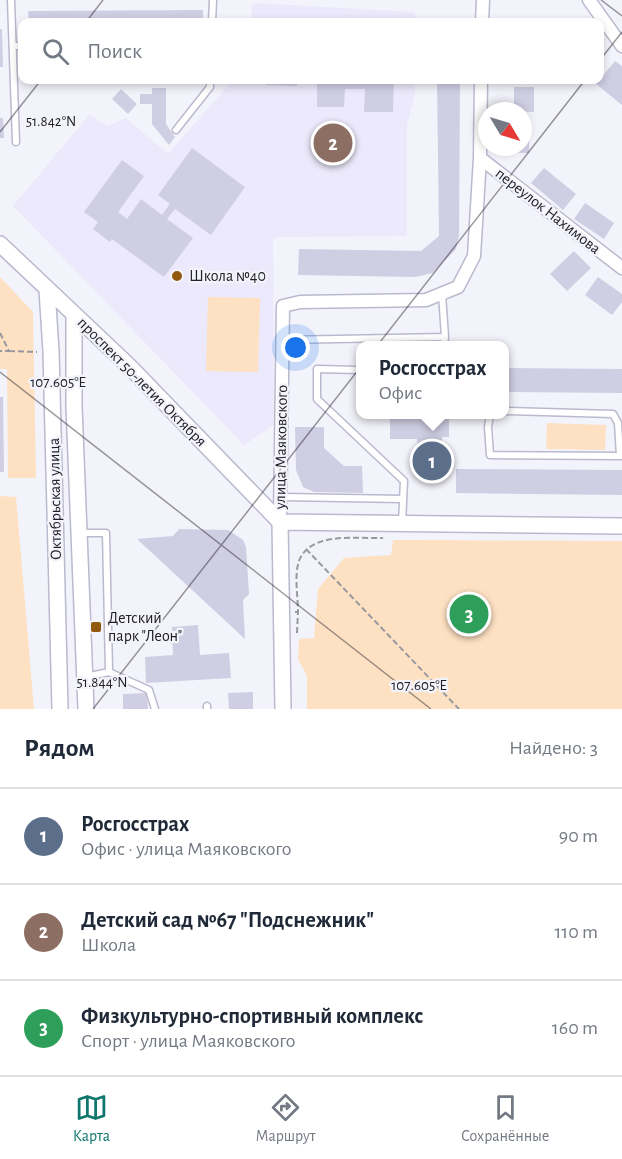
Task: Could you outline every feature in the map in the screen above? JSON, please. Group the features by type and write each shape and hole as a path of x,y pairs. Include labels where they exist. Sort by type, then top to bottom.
{"street":[{"path":"482,18 483,0"},
{"path":"590,0 601,18"},
{"path":"604,23 616,42 622,46"},
{"name":"переулок Нахимова","path":"481,84 480,158 622,268"},
{"name":"улица Маяковского","path":"480,158 474,256 458,287 426,300 288,303 283,306 281,312 282,497 280,522 622,526"},
{"name":"проспект 50-летия Октября","path":"0,244 129,366 280,522"},
{"name":"Октябрьская улица","path":"47,290 53,406 60,709"},
{"name":"Октябрьская улица","path":"74,315 86,709"},
{"path":"53,406 75,406"},
{"path":"280,522 283,709"},
{"path":"56,533 79,533"}],"lane":[{"path":"11,0 16,142"},
{"path":"212,18 213,0"},
{"path":"13,46 18,46"},
{"path":"176,130 210,84"},
{"path":"442,294 444,341"},
{"path":"282,340 445,337"},
{"path":"356,370 317,369 317,399 404,481 402,524"},
{"path":"488,419 490,455 621,456 618,423 613,414 509,411"},
{"path":"282,497 403,499"},
{"path":"79,533 106,533 109,672"},
{"path":"84,678 109,672 149,690 155,709"}],"path":[{"path":"0,333 9,351"},
{"path":"0,351 51,351"},
{"path":"297,636 299,562 306,549 316,541 391,538"},
{"path":"306,549 459,709"},
{"path":"281,611 298,612"}],"shaded area":[{"path":"252,3 415,12 415,18 251,18"},
{"name":"Школа №40","path":"229,84 415,84 415,95 407,124 407,236 278,237 273,240 274,425 244,445 13,206 89,115 108,126 126,118 168,154"},
{"path":"0,277 33,312 36,478 8,478 7,369 0,369"},
{"path":"208,297 260,298 258,372 206,371"},
{"path":"547,423 606,425 605,450 546,449"},
{"path":"0,496 16,497 34,709 0,709"},
{"path":"393,540 622,541 622,709 307,709 307,676 298,659 299,639 314,638 318,589 344,558 391,555"}],"building":[{"path":"203,10 203,18 29,18 28,11"},
{"path":"0,29 2,29 3,67 0,67"},
{"path":"615,61 622,66 622,105 596,84 604,84 604,74"},
{"path":"297,84 297,86 266,85"},
{"path":"317,84 394,84 393,112 364,112 365,89 345,89 344,107 317,107"},
{"path":"437,84 460,84 459,236 456,249 433,273 415,277 298,275 299,249 421,251 439,236"},
{"path":"514,87 534,87 534,112 532,112 532,102 514,102"},
{"path":"152,88 166,88 166,124 175,137 169,145 152,124 152,104 140,104 140,94 152,94"},
{"path":"121,89 137,104 128,114 112,99"},
{"path":"0,118 3,118 4,138 0,138"},
{"path":"192,148 245,187 211,235 175,209 167,219 193,238 164,277 112,239 110,242 93,229 98,222 84,212 122,160 144,176 118,212 127,219 141,199 162,215 170,204 158,195"},
{"path":"544,168 576,194 563,210 531,183"},
{"path":"585,203 614,223 604,239 574,219"},
{"path":"574,251 591,268 567,291 550,274"},
{"path":"598,277 622,294 622,302 612,315 585,295"},
{"path":"509,368 622,369 622,393 509,392"},
{"path":"0,397 3,397 4,472 0,472"},
{"path":"390,419 449,419 449,437 442,437 442,474 418,474 417,439 390,439"},
{"path":"295,427 324,427 324,448 344,466 362,466 363,493 314,492 303,487 296,470"},
{"path":"456,469 622,470 622,495 456,493"},
{"path":"179,529 228,530 243,540 246,547 249,594 243,600 245,639 137,539 173,536"},
{"path":"198,625 200,655 229,653 231,678 146,683 145,657 173,655 172,627"},
{"path":"253,692 253,709 229,709 228,693"},
{"path":"147,693 148,709 123,709 123,694"}],"place":[{"name":"Детский сад №67 \"Подснежник\"","path":"333,143"},
{"name":"Школа №40","path":"177,276"},
{"name":"Росгосстрах","path":"432,461"},
{"name":"Физкультурно-спортивный комплекс","path":"469,614"},
{"name":"Детский парк \"Леон\"","path":"96,627"}]}
